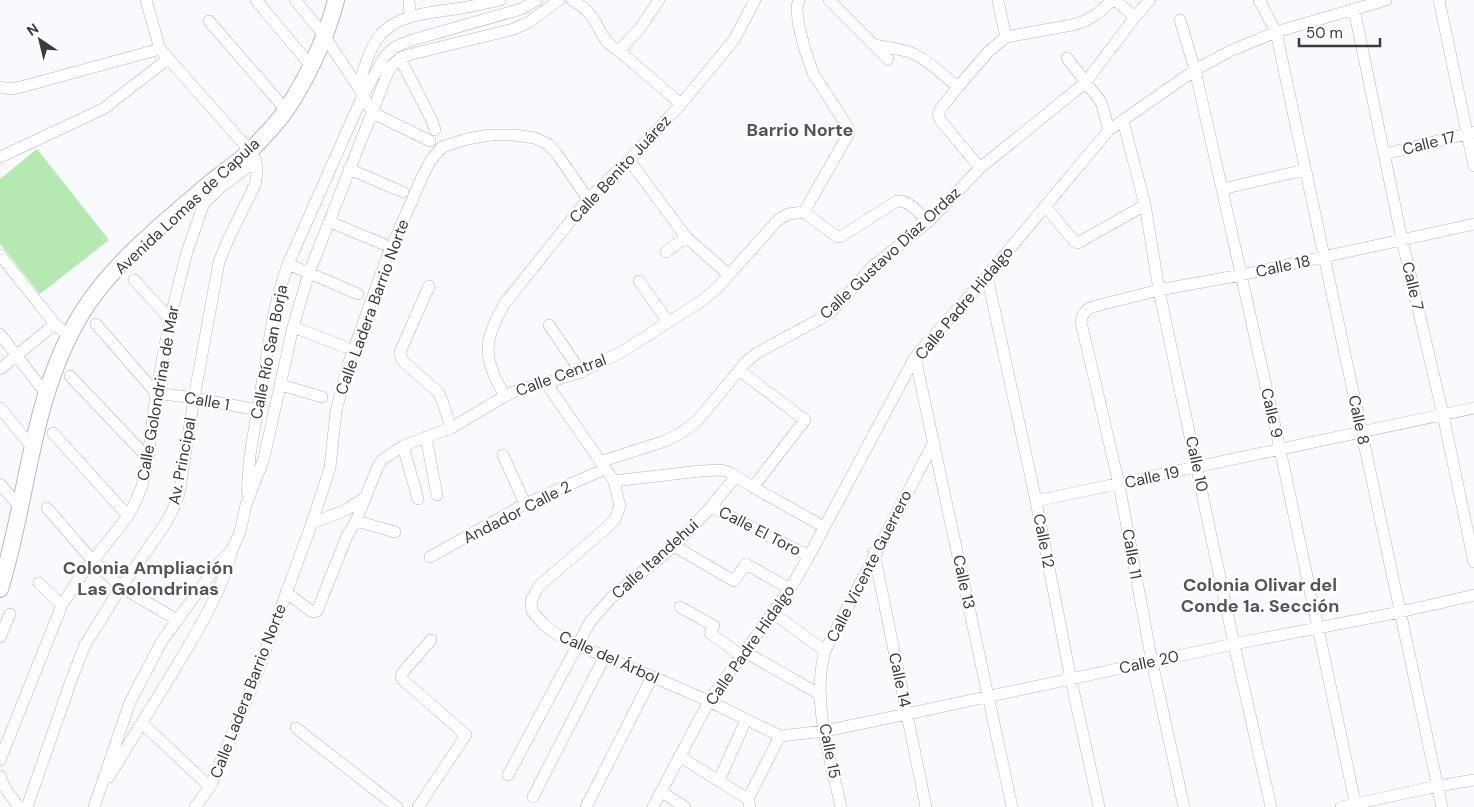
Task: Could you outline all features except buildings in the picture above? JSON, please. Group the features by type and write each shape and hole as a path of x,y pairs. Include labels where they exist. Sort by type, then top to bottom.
{"street":[{"path":"146,0 160,49 253,156"},
{"path":"256,0 311,66"},
{"path":"295,0 324,35 373,113 432,136 432,121 400,58 514,29 530,22 559,0"},
{"name":"Avenida Lomas de Capula","path":"0,589 4,558 20,507 32,447 46,394 69,336 84,310 119,265 161,226 253,156 286,110 311,66 336,0"},
{"path":"409,0 410,16"},
{"path":"360,91 373,45 383,32 394,24 410,16 466,4 500,0"},
{"name":"Calle Río San Borja","path":"96,804 206,615 227,570 232,550 240,532 246,505 250,455 272,318 279,292 288,264 360,91 385,56 395,47 409,41 522,9 537,0"},
{"path":"572,0 589,13 604,40 610,46 619,51 681,104"},
{"path":"619,51 640,28 660,0"},
{"name":"Calle Benito Juárez","path":"505,396 490,367 488,352 489,335 505,303 588,199 681,104 734,40 755,0"},
{"path":"799,0 797,6 798,22 813,73 847,126 849,133 804,212 838,237 897,200 904,200 928,222"},
{"path":"980,168 938,115 941,108 989,51 1006,37 1085,21 1114,0 1135,17"},
{"name":"Calle Gustavo Díaz Ordaz","path":"603,465 681,433 697,420 739,370 757,353 831,312 874,266 928,222 980,168 1085,83 1150,0"},
{"name":"Calle Padre Hidalgo","path":"653,807 709,701 790,589 915,357 987,276 1109,130 1195,70 1230,51 1276,32 1386,0"},
{"path":"1439,0 1470,133 1474,166"},
{"path":"998,1 1006,37"},
{"name":"Calle 8","path":"1264,1 1276,32 1304,170 1442,807"},
{"path":"833,2 888,59"},
{"name":"Calle 7","path":"1354,10 1402,240 1443,415 1474,562"},
{"name":"Calle 9","path":"1180,20 1195,70 1222,189 1280,450 1355,806"},
{"path":"209,21 286,110"},
{"path":"874,45 907,51 922,58 958,87"},
{"path":"0,87 10,89 21,87 160,49"},
{"name":"Calle Río San Borja","path":"246,505 264,458 293,327 309,273 388,72 400,58"},
{"path":"1067,58 1101,102 1109,130"},
{"path":"0,157 103,109 168,60"},
{"name":"Calle 10","path":"1123,121 1145,205 1159,290 1234,644 1271,807"},
{"name":"Calle 17","path":"1384,154 1470,133"},
{"name":"Calle Ladera Barrio Norte","path":"195,807 210,787 250,692 312,523 330,468 336,411 348,365 386,260 423,175 432,160 442,147 468,139 490,135 514,135 535,138 548,144 557,154 588,199"},
{"name":"Calle Golondrina de Mar","path":"0,760 62,605 80,577 128,516 142,486 170,318 182,270 204,203 253,156"},
{"name":"Av. Principal","path":"27,807 72,678 86,645 121,587 162,530 179,494 194,398 219,262 254,185 257,174 253,156"},
{"path":"628,160 686,237 729,276"},
{"path":"349,169 403,192"},
{"path":"1222,189 1304,170"},
{"path":"1045,206 1074,241 1078,243 1145,205"},
{"name":"Calle Central","path":"286,592 312,612 316,611 347,536 356,521 382,460 403,446 451,428 520,389 580,372 624,351 703,300 729,276 767,230 778,220 788,214 804,212"},
{"path":"330,222 383,244"},
{"name":"Calle 18","path":"1092,307 1159,290 1240,275 1474,224"},
{"path":"666,252 686,237"},
{"path":"0,255 55,324 69,336"},
{"path":"288,264 358,294"},
{"name":"Calle 12","path":"987,276 1036,501 1071,680 1099,807"},
{"path":"134,280 170,318"},
{"path":"639,281 668,322"},
{"path":"429,286 400,352 401,358 438,392 451,428"},
{"name":"Calle 11","path":"1092,307 1083,313 1081,322 1119,484 1152,662 1184,807"},
{"path":"0,369 55,324"},
{"path":"96,324 156,393"},
{"path":"549,325 580,372"},
{"path":"293,327 345,347"},
{"path":"0,334 46,394"},
{"name":"Calle 13","path":"915,357 1012,807"},
{"path":"739,370 804,418 804,423 752,487"},
{"path":"70,376 148,458"},
{"name":"Calle del Árbol","path":"546,383 614,481 620,507 615,519 604,530 539,586 531,601 532,611 543,624 558,635 709,701 780,736"},
{"path":"280,385 322,397"},
{"name":"Calle 1","path":"156,393 258,410"},
{"path":"0,408 32,447"},
{"name":"Calle 19","path":"1036,501 1474,408"},
{"path":"53,433 128,516"},
{"path":"426,436 437,495"},
{"name":"Calle Vicente Guerrero","path":"821,695 819,680 825,651 874,553 934,442"},
{"path":"403,446 418,499"},
{"path":"503,455 525,504"},
{"name":"Andador Calle 2","path":"430,557 525,504 603,465"},
{"path":"614,481 714,470 729,472 817,523"},
{"name":"Calle Itandehui","path":"508,775 590,622 600,609 674,546 712,506 736,476"},
{"path":"0,484 20,507"},
{"path":"312,523 346,510 366,496"},
{"name":"Calle El Toro","path":"712,506 809,556"},
{"path":"47,508 93,561 121,587 177,620"},
{"path":"356,521 395,532"},
{"path":"674,546 734,581 746,564 790,589"},
{"name":"Calle Río San Borja","path":"96,804 130,702 162,641 219,563 232,550"},
{"name":"Calle 14","path":"874,553 926,807"},
{"path":"39,583 62,605"},
{"name":"Calle 20","path":"780,736 825,731 1474,595"},
{"path":"680,607 714,626 710,633 743,654 821,695"},
{"path":"773,613 825,651"},
{"path":"0,637 10,614"},
{"path":"418,807 466,735 404,682 401,677 402,672 430,640"},
{"path":"533,797 605,656"},
{"path":"586,807 652,677"},
{"name":"Calle 15","path":"821,695 825,731 841,807"},
{"path":"719,780 746,720"},
{"path":"142,723 210,787"},
{"path":"296,728 397,807"},
{"path":"679,756 719,780 749,803 780,736"},
{"path":"0,776 5,788 19,807"},
{"path":"1341,807 1355,806 1438,786 1474,780"},
{"path":"662,792 685,807"}],"green space":[{"path":"37,149 109,240 40,294 0,244 0,179"}],"district":[{"name":"Barrio Norte","path":"800,130"},
{"name":"Colonia Ampliación Las Golondrinas","path":"148,578"},
{"name":"Colonia Olivar del Conde 1a. Sección","path":"1260,595"}]}
